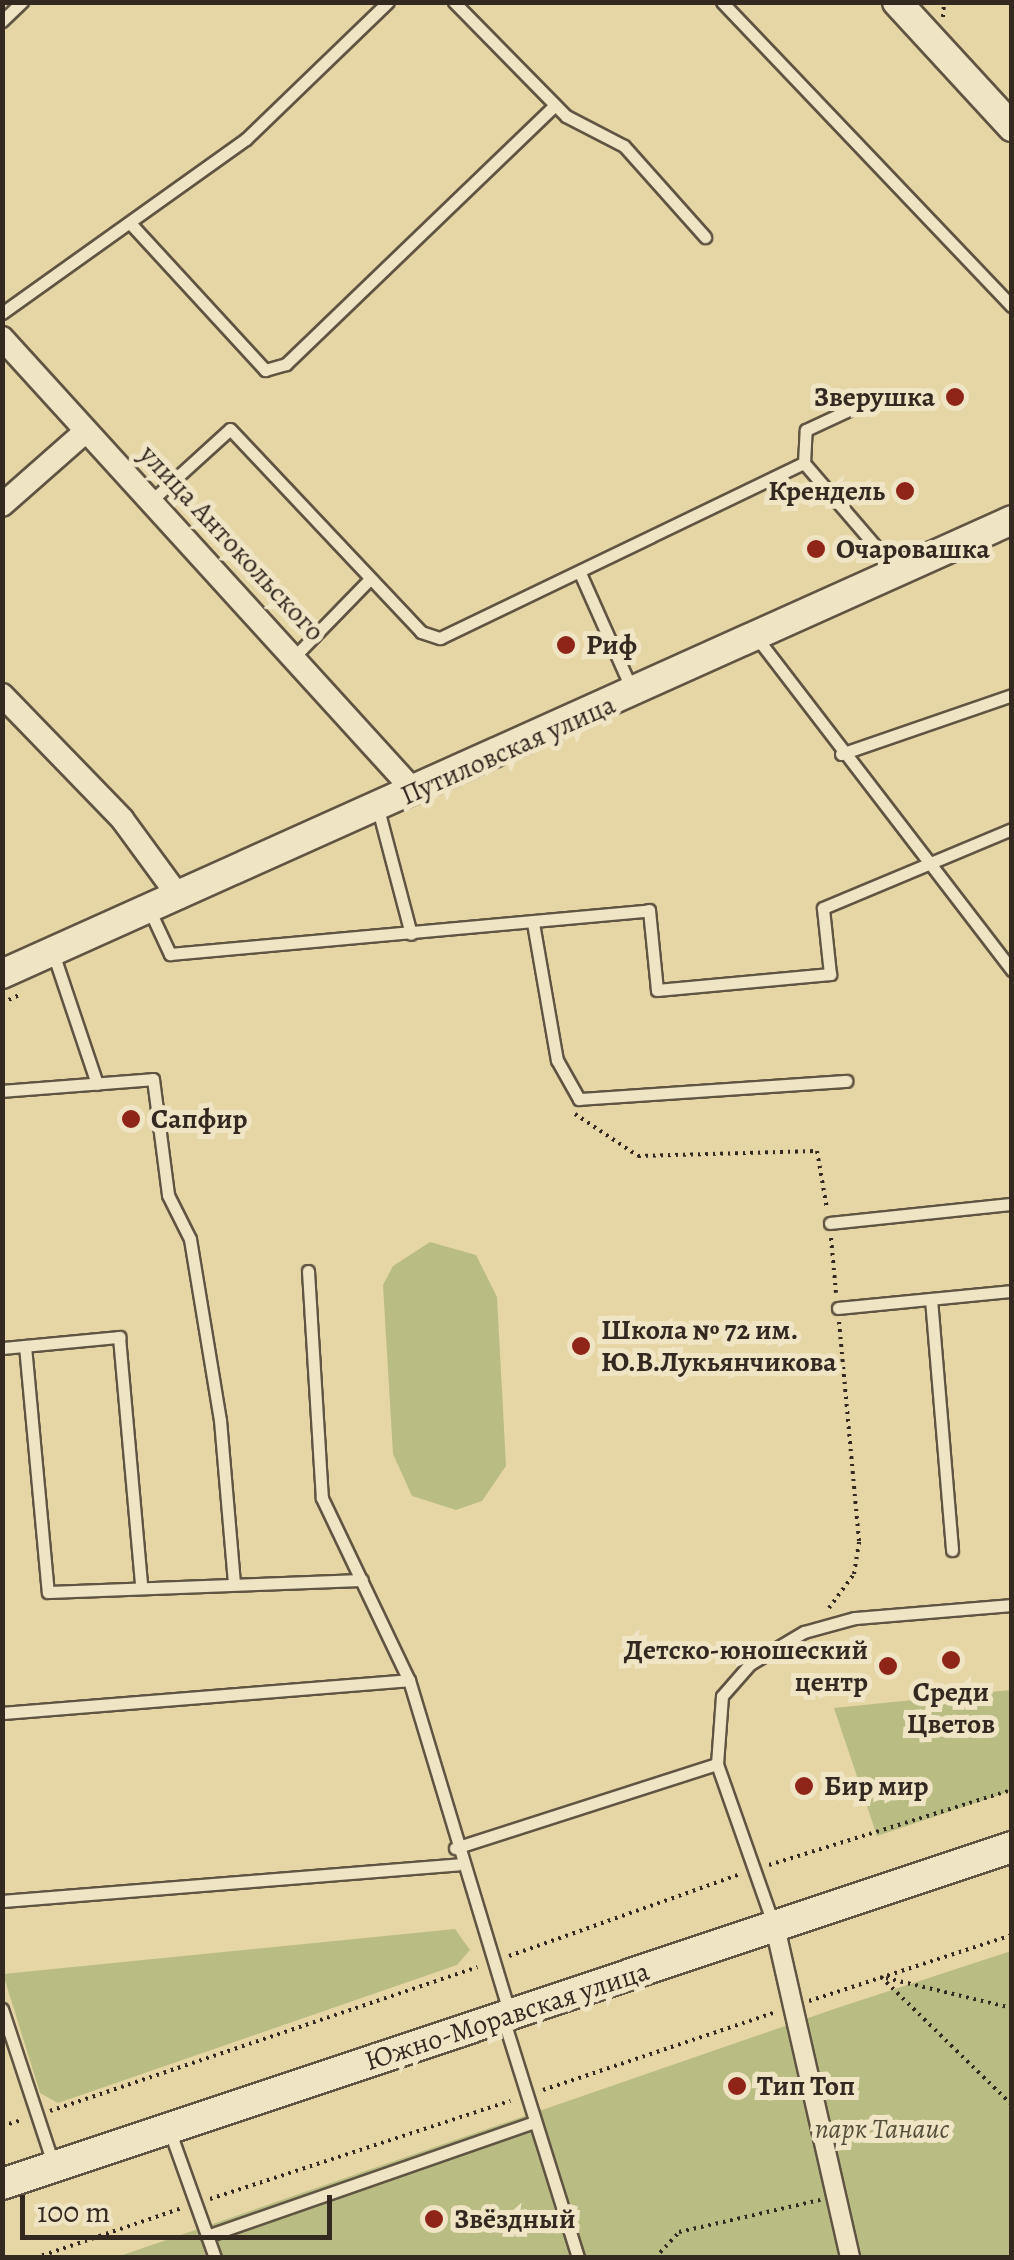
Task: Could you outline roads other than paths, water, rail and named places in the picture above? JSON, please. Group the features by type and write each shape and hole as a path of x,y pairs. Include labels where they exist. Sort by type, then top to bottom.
{"main road":[{"name":"Южно-Моравская улица","path":"2,2184 1012,1846"}],"street":[{"path":"897,2 1012,127"},
{"name":"улица Антокольского","path":"2,338 415,792"},
{"path":"2,505 86,431"},
{"name":"Путиловская улица","path":"2,974 900,575 1012,520"},
{"path":"2,695 122,820 179,897"},
{"path":"775,1926 850,2258"}],"lane":[{"path":"2,20 22,2"},
{"path":"2,313 246,139 388,2"},
{"path":"454,2 555,105 624,146 706,237"},
{"path":"722,2 1012,306"},
{"path":"130,223 265,370 286,364 555,105"},
{"path":"876,398 806,430 804,463 900,575"},
{"path":"152,500 230,429 421,632 440,638 804,463"},
{"path":"580,573 634,694"},
{"path":"295,656 370,579"},
{"path":"757,638 919,860 1012,970"},
{"path":"842,754 1012,695"},
{"path":"378,808 411,934"},
{"path":"149,910 170,954 649,910 656,990 830,974 823,908 919,860 1012,829"},
{"path":"534,922 567,1087 594,1104 846,1081"},
{"path":"53,952 96,1084"},
{"path":"2,1090 153,1079 168,1195 190,1239 220,1420 234,1582"},
{"path":"830,1223 1012,1204"},
{"path":"308,1270 322,1498 408,1680 457,1864 578,2258"},
{"path":"838,1308 1012,1292"},
{"path":"931,1299 952,1550"},
{"path":"2,1348 118,1337 141,1584"},
{"path":"25,1346 48,1592 141,1584 362,1580"},
{"path":"775,1926 717,1764 722,1696 750,1664 804,1632 855,1618 1012,1606"},
{"path":"2,1713 408,1680"},
{"path":"455,1848 717,1764"},
{"path":"2,1901 457,1864"},
{"path":"2,2009 54,2166"},
{"path":"208,2236 535,2122"},
{"path":"168,2128 214,2258"}],"place":[{"name":"Зверушка","path":"955,397"},
{"name":"Крендель","path":"905,491"},
{"name":"Очаровашка","path":"816,549"},
{"name":"Риф","path":"566,645"},
{"name":"Сапфир","path":"131,1119"},
{"name":"Школа № 72 им. Ю.В.Лукьянчикова","path":"581,1346"},
{"name":"Среди Цветов","path":"951,1660"},
{"name":"Детско-юношеский центр","path":"888,1666"},
{"name":"Бир мир","path":"804,1786"},
{"name":"Тип Топ","path":"737,2086"},
{"name":"Звёздный","path":"434,2219"}],"park label":[{"name":"парк Танаис","path":"882,2129"}]}
